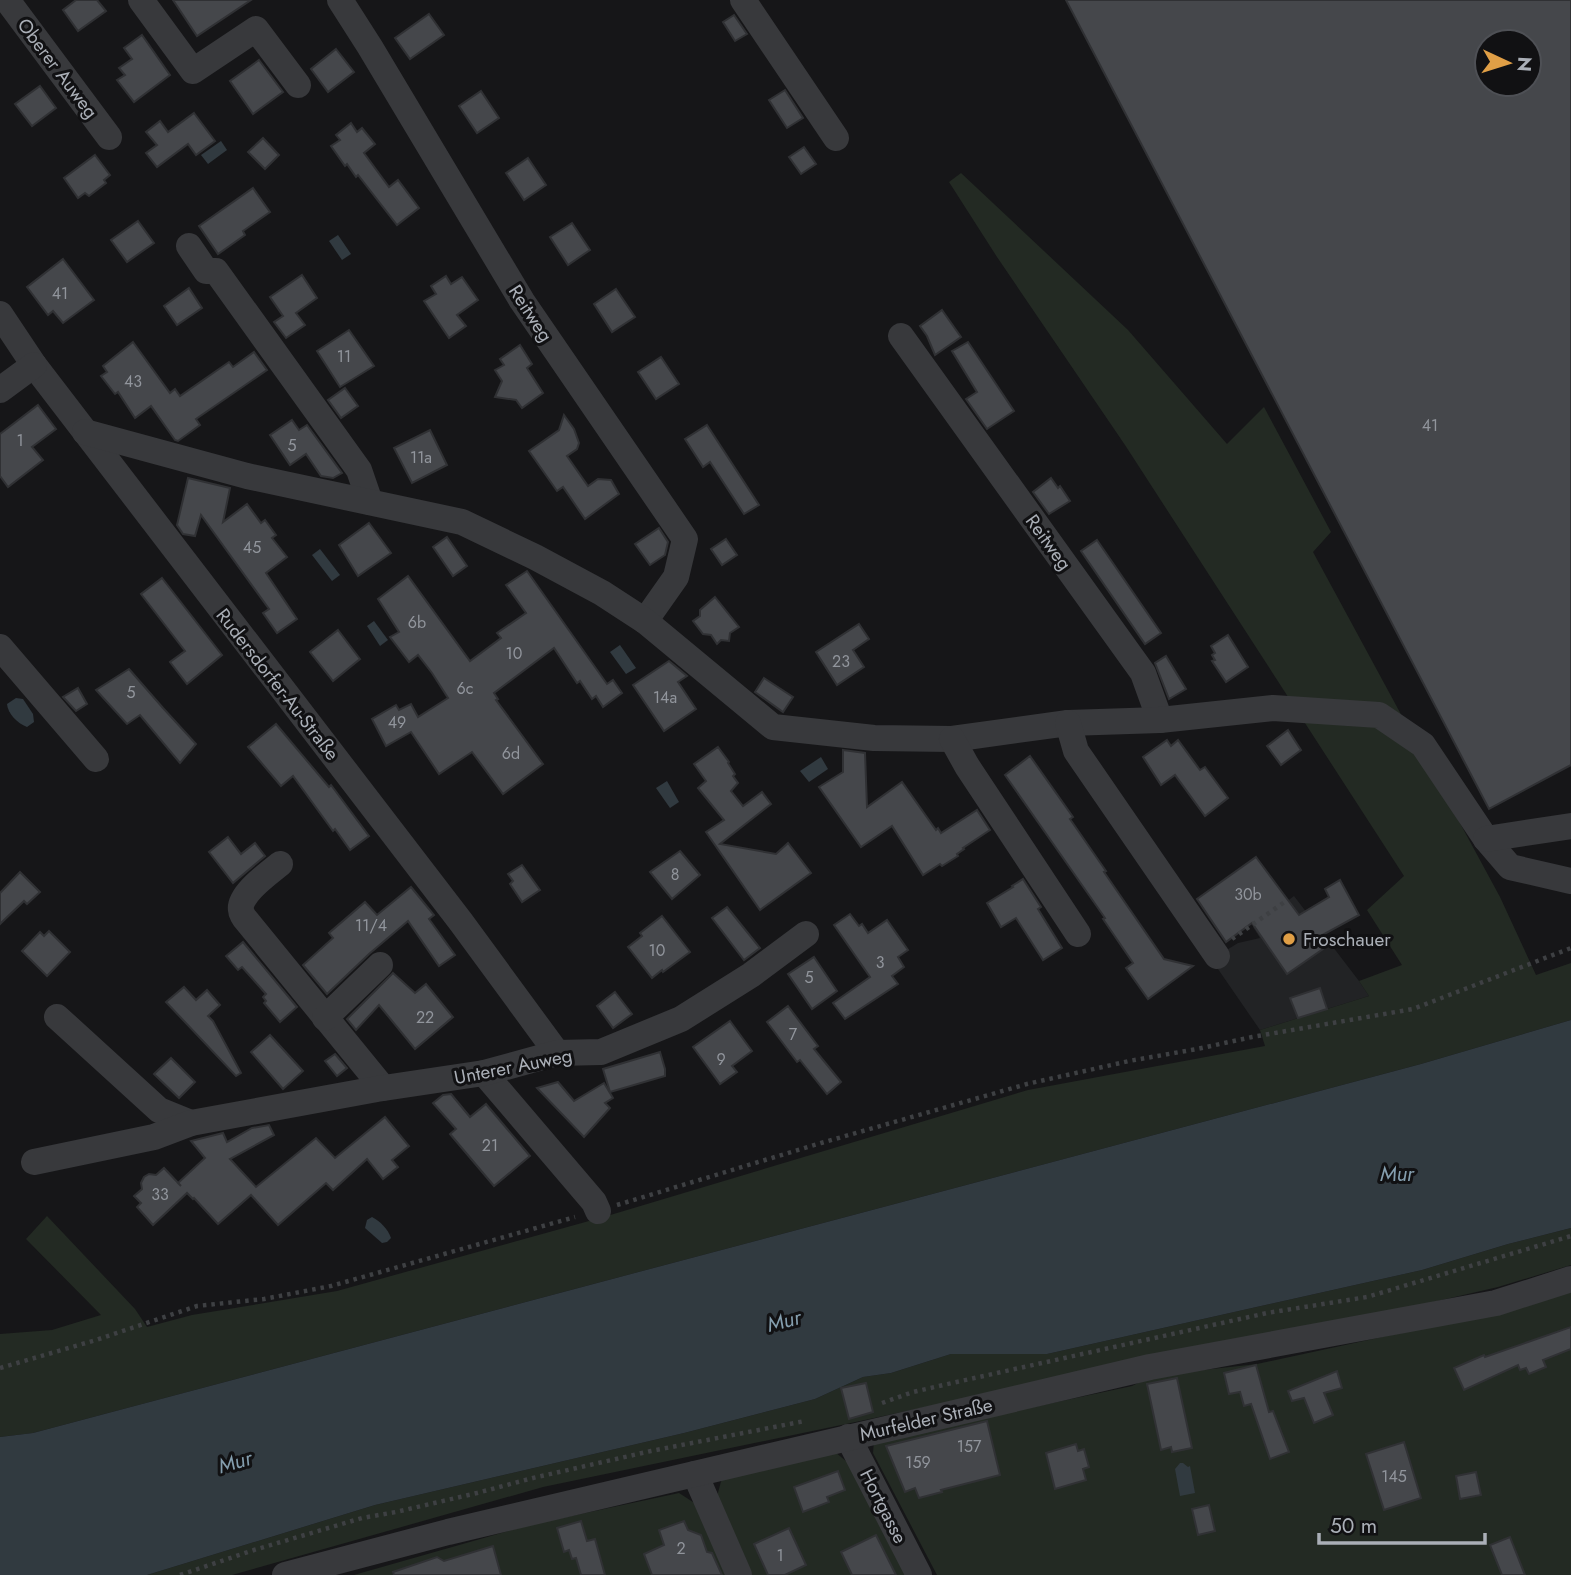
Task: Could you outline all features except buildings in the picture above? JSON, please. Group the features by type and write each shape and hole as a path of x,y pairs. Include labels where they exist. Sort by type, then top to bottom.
{"street":[{"name":"Oberer Auweg","path":"7,0 109,137"},
{"path":"141,0 193,71 256,29 298,85"},
{"name":"Reitweg","path":"340,0 522,302 685,539 676,576 645,621"},
{"path":"743,0 836,138"},
{"path":"188,246 206,271 216,271 359,470 370,502"},
{"name":"Rudersdorfer-Au-Straße","path":"0,314 34,365 453,911 557,1053"},
{"name":"Reitweg","path":"901,336 1143,673 1160,720"},
{"path":"0,390 34,365"},
{"path":"85,432 247,476 462,523 535,557 591,587 645,621 773,727 874,738 953,739 1068,723 1160,720 1273,708 1379,715 1423,745 1486,839 1510,867 1571,881"},
{"path":"0,647 96,759"},
{"path":"1068,723 1076,751 1215,954"},
{"path":"953,739 967,766 1078,934"},
{"path":"1486,839 1571,826"},
{"path":"280,863 241,902 241,912 383,1088"},
{"name":"Unterer Auweg","path":"34,1162 154,1137 191,1123 383,1088 484,1073 557,1053 601,1052 681,1019 751,975 806,934"},
{"path":"325,1018 380,965"},
{"path":"57,1017 159,1110 191,1123"},
{"path":"484,1073 594,1202 598,1211"},
{"name":"Murfelder Straße","path":"285,1575 448,1532 1150,1367 1496,1303 1571,1279"},
{"name":"Hortgasse","path":"848,1437 919,1575"},
{"path":"695,1474 739,1575"}],"path":[{"path":"1215,954 1286,901"},
{"path":"0,1368 96,1340 197,1306 264,1299 331,1286 598,1211 1027,1084 1129,1061 1413,1009 1571,948"},
{"path":"872,1407 914,1392 1267,1313 1367,1297 1571,1236"},
{"path":"180,1575 362,1518 650,1451 810,1420"}],"shaded area":[{"path":"961,173 1128,330 1227,444 1264,407 1331,532 1313,552 1500,897 1536,975 1571,963 1571,1020 1421,1064 33,1433 0,1437 0,1334 52,1330 101,1315 26,1239 47,1216 135,1309 147,1327 192,1315 337,1291 607,1216 1028,1090 1265,1046 1260,1030 1369,996 1359,981 1402,965 1367,910 1404,876 1125,445 949,182"},
{"path":"1294,896 1369,996 1260,1030 1209,956 1217,956 1238,943 1260,938 1253,927"},
{"path":"1571,1228 1571,1265 1498,1287 1390,1312 1201,1348 543,1487 232,1575 147,1575 375,1505 684,1433 815,1399 863,1377 891,1373 951,1354 1047,1354 1422,1270"},
{"path":"1571,1289 1571,1575 937,1575 873,1453 874,1441 1132,1386 1144,1380 1176,1373 1257,1364 1493,1313"},
{"path":"835,1452 852,1466 909,1575 752,1575 716,1500 722,1478"},
{"path":"679,1493 696,1504 731,1575 354,1575 529,1525"}],"water":[{"path":"221,141 227,150 208,164 201,155"},
{"path":"338,235 351,254 342,260 329,241"},
{"path":"320,549 340,575 332,581 312,555"},
{"path":"374,621 388,640 380,646 367,626"},
{"path":"620,645 636,668 626,674 610,652"},
{"path":"16,698 23,699 33,714 34,722 27,727 9,711 7,704"},
{"path":"821,757 828,769 809,782 800,771"},
{"path":"667,781 679,802 670,808 656,788"},
{"name":"Mur","path":"1571,1020 1571,1228 1422,1270 1047,1354 951,1354 891,1373 863,1377 815,1399 684,1433 375,1505 147,1575 0,1575 0,1437 33,1433 1421,1064"},
{"path":"372,1217 388,1231 391,1238 387,1242 382,1243 365,1228 367,1220"},
{"path":"1180,1463 1190,1466 1195,1493 1180,1496 1175,1469"}],"place":[{"name":"Froschauer","path":"1289,939"}]}
